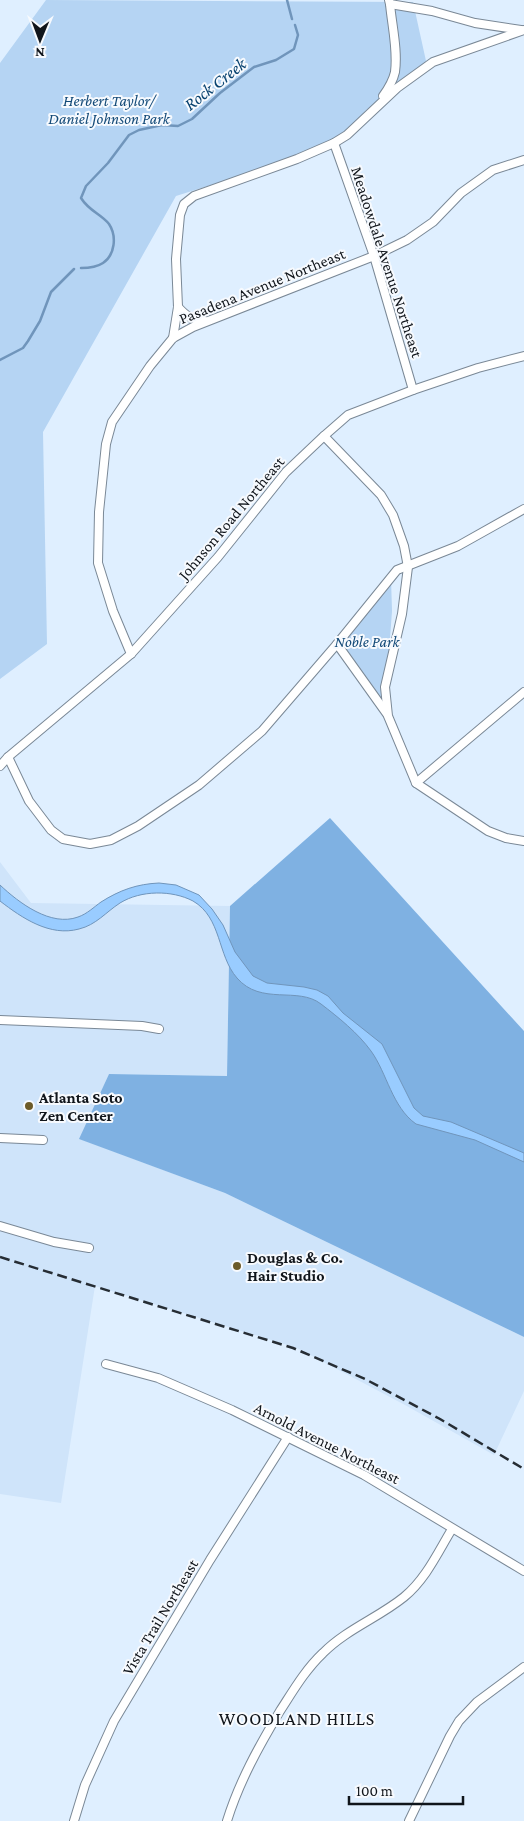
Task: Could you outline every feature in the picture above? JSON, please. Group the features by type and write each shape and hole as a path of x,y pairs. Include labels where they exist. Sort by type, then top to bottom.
{"street":[{"path":"174,338 178,307 177,239 180,215 184,204 194,196 297,159 334,143 347,135 368,116 390,85 395,73 396,56 389,2 474,22 523,30"},
{"path":"378,104 433,62 523,30"},
{"name":"Meadowdale Avenue Northeast","path":"334,143 374,256 413,390"},
{"name":"Pasadena Avenue Northeast","path":"131,654 113,611 98,563 99,512 106,444 112,422 150,366 174,338 207,321 374,256 407,240 433,222 461,193 493,170 524,160"},
{"path":"178,307 193,320 207,321"},
{"name":"Johnson Road Northeast","path":"0,766 8,757 131,654 218,557 286,472 348,415 478,368 524,356"},
{"path":"324,436 381,495 393,515 404,546 408,567 402,614 385,687 388,716"},
{"path":"8,757 29,801 51,830 63,839 90,844 111,840 138,826 199,785 255,736 337,644 397,570 458,546 524,509"},
{"path":"337,644 388,716 416,783 488,831 506,838 524,841"},
{"path":"416,783 524,692"},
{"path":"0,1020 142,1026 159,1029"},
{"path":"0,1138 43,1140"},
{"path":"0,1226 54,1242 89,1248"},
{"name":"Arnold Avenue Northeast","path":"106,1364 158,1378 288,1437 364,1475 524,1571"},
{"name":"Vista Trail Northeast","path":"74,1821 85,1785 114,1721 210,1560 288,1437"},
{"path":"227,1821 247,1770 302,1675 340,1638 390,1608 405,1596 424,1575 452,1529"},
{"path":"409,1821 459,1721 477,1702 524,1667"}],"shaded area":[{"path":"330,818 524,1031 524,1337 225,1193 79,1139 109,1074 227,1076 230,906"},
{"path":"0,862 31,903 230,906 227,1076 109,1074 80,1139 225,1193 524,1337 524,1391 494,1455 297,1348 95,1286 61,1503 0,1494"},
{"path":"159,883 176,885 199,895 223,925 235,952 253,976 267,983 304,987 317,990 328,996 343,1013 382,1044 414,1108 423,1116 451,1122 524,1153 524,1162 475,1140 416,1124 401,1109 377,1060 366,1044 354,1032 334,1014 312,999 302,996 268,994 247,986 237,978 231,969 209,917 202,908 185,897 166,893 137,896 120,903 91,925 68,931 47,928 37,924 18,914 0,901 0,885 16,899 36,912 57,919 68,919 84,914 122,891 136,886"}],"green space":[{"name":"Herbert Taylor/ Daniel Johnson Park","path":"46,0 413,2 426,61 406,85 366,110 341,144 176,196 43,432 47,644 0,679 0,63"},
{"name":"Noble Park","path":"391,579 392,611 385,707 338,640 365,602"}],"waterway":[{"name":"Rock Creek","path":"287,0 292,19"},
{"name":"Rock Creek","path":"81,268 103,263 107,260 114,245 112,229 109,224 81,198 86,186 108,163 129,135 139,130 162,125 178,126 192,119 220,93 254,67 276,60 294,49 298,35 295,25"},
{"name":"Rock Creek","path":"0,360 23,348 40,321 51,292 74,269"}],"railway":[{"path":"0,1257 293,1348 365,1379 440,1419 524,1469"}],"place":[{"name":"Atlanta Soto Zen Center","path":"29,1106"},
{"name":"Douglas & Co. Hair Studio","path":"237,1266"}],"district":[{"name":"WOODLAND HILLS","path":"297,1719"}]}
